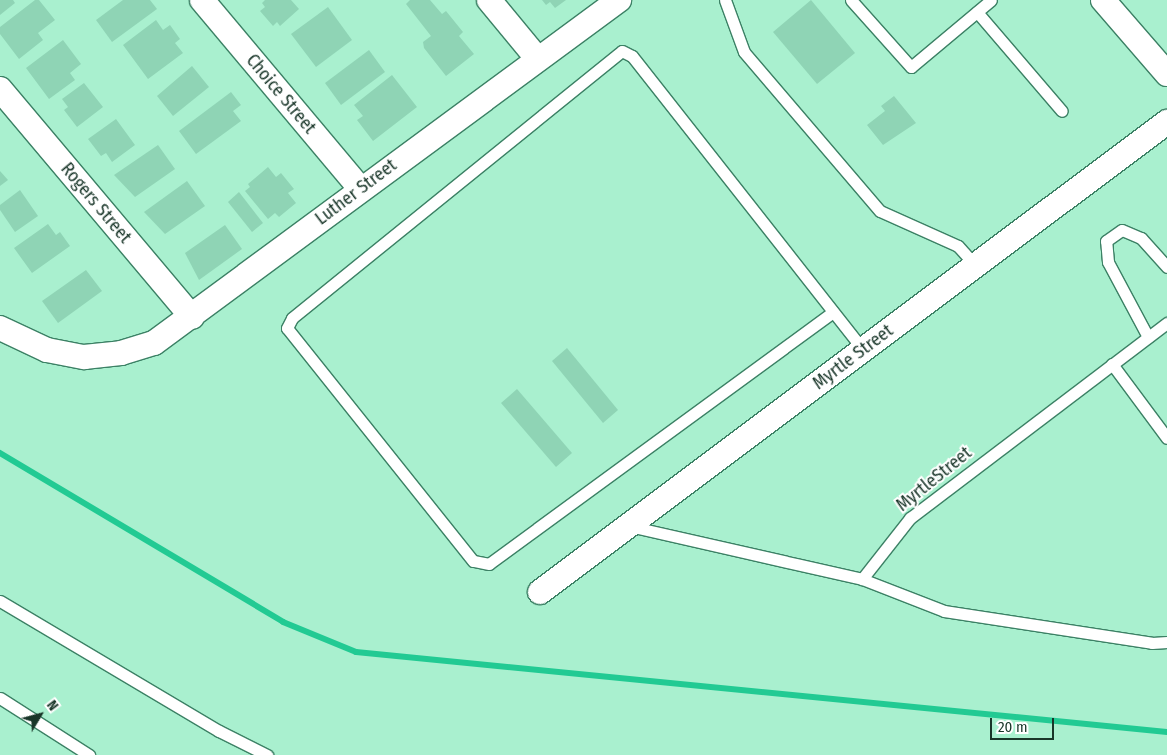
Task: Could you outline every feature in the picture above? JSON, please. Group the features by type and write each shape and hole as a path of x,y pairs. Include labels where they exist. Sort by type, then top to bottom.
{"street":[{"name":"Choice Street","path":"202,0 360,188"},
{"path":"489,0 537,58"},
{"name":"Luther Street","path":"0,328 48,350 84,357 121,353 154,343 192,317 360,188 619,0"},
{"path":"1103,0 1167,74"},
{"name":"Rogers Street","path":"0,90 192,317"},
{"name":"Myrtle Street","path":"540,592 1167,122"}],"lane":[{"path":"725,0 744,52 880,211 958,246 976,266"},
{"path":"851,0 911,66 991,0"},
{"path":"977,12 1062,111"},
{"path":"833,312 489,564 473,561 287,328 292,318 622,51 632,56 863,350"},
{"path":"1148,337 1108,262 1106,241 1122,230 1141,238 1167,267"},
{"name":"MyrtleStreet","path":"862,579 910,518 1167,323"},
{"path":"1112,364 1167,438"},
{"path":"628,526 862,579 944,611 1152,643 1167,642"},
{"path":"0,601 219,731 267,755"},
{"path":"0,698 88,755"}],"building":[{"path":"0,0 13,0 15,3 0,15"},
{"path":"35,0 39,0 55,20 38,33 43,40 19,59 0,34 0,27"},
{"path":"123,0 150,0 157,9 112,42 96,20"},
{"path":"265,0 291,0 299,9 280,26 277,22 273,26 260,11 265,7 262,3"},
{"path":"410,0 430,0 442,14 446,11 463,32 459,36 474,54 446,76 424,48 423,42 431,36 406,4"},
{"path":"542,0 566,0 555,8 550,2 546,5"},
{"path":"811,0 855,53 817,84 773,32"},
{"path":"328,7 352,40 316,67 291,34"},
{"path":"156,20 163,30 170,25 180,39 175,43 183,53 148,79 123,45"},
{"path":"63,40 81,64 70,73 75,80 49,99 26,68"},
{"path":"369,50 385,72 341,105 325,83"},
{"path":"192,66 209,87 173,116 157,96"},
{"path":"392,75 417,107 373,141 357,120 363,116 354,105"},
{"path":"84,83 103,107 77,127 64,110 68,107 62,99"},
{"path":"231,92 241,105 233,111 241,121 196,154 179,131"},
{"path":"894,96 916,123 883,145 867,125 885,111 881,106"},
{"path":"116,119 135,145 112,162 106,153 101,156 88,139"},
{"path":"158,145 175,169 135,197 114,175"},
{"path":"268,167 276,177 281,173 294,189 288,193 296,203 279,217 275,213 268,219 245,191 250,187 248,184"},
{"path":"0,171 8,180 0,186"},
{"path":"187,181 205,206 165,234 144,212"},
{"path":"20,190 38,216 15,232 0,210 0,205"},
{"path":"239,192 263,223 252,232 228,202"},
{"path":"48,224 56,235 60,232 70,246 32,273 14,248"},
{"path":"225,225 242,249 199,280 185,253"},
{"path":"86,270 102,291 58,323 42,301"},
{"path":"567,348 618,410 603,423 552,361"},
{"path":"517,389 572,453 556,467 501,403"}],"waterway":[{"path":"0,453 283,622 356,652 1167,732"}]}
